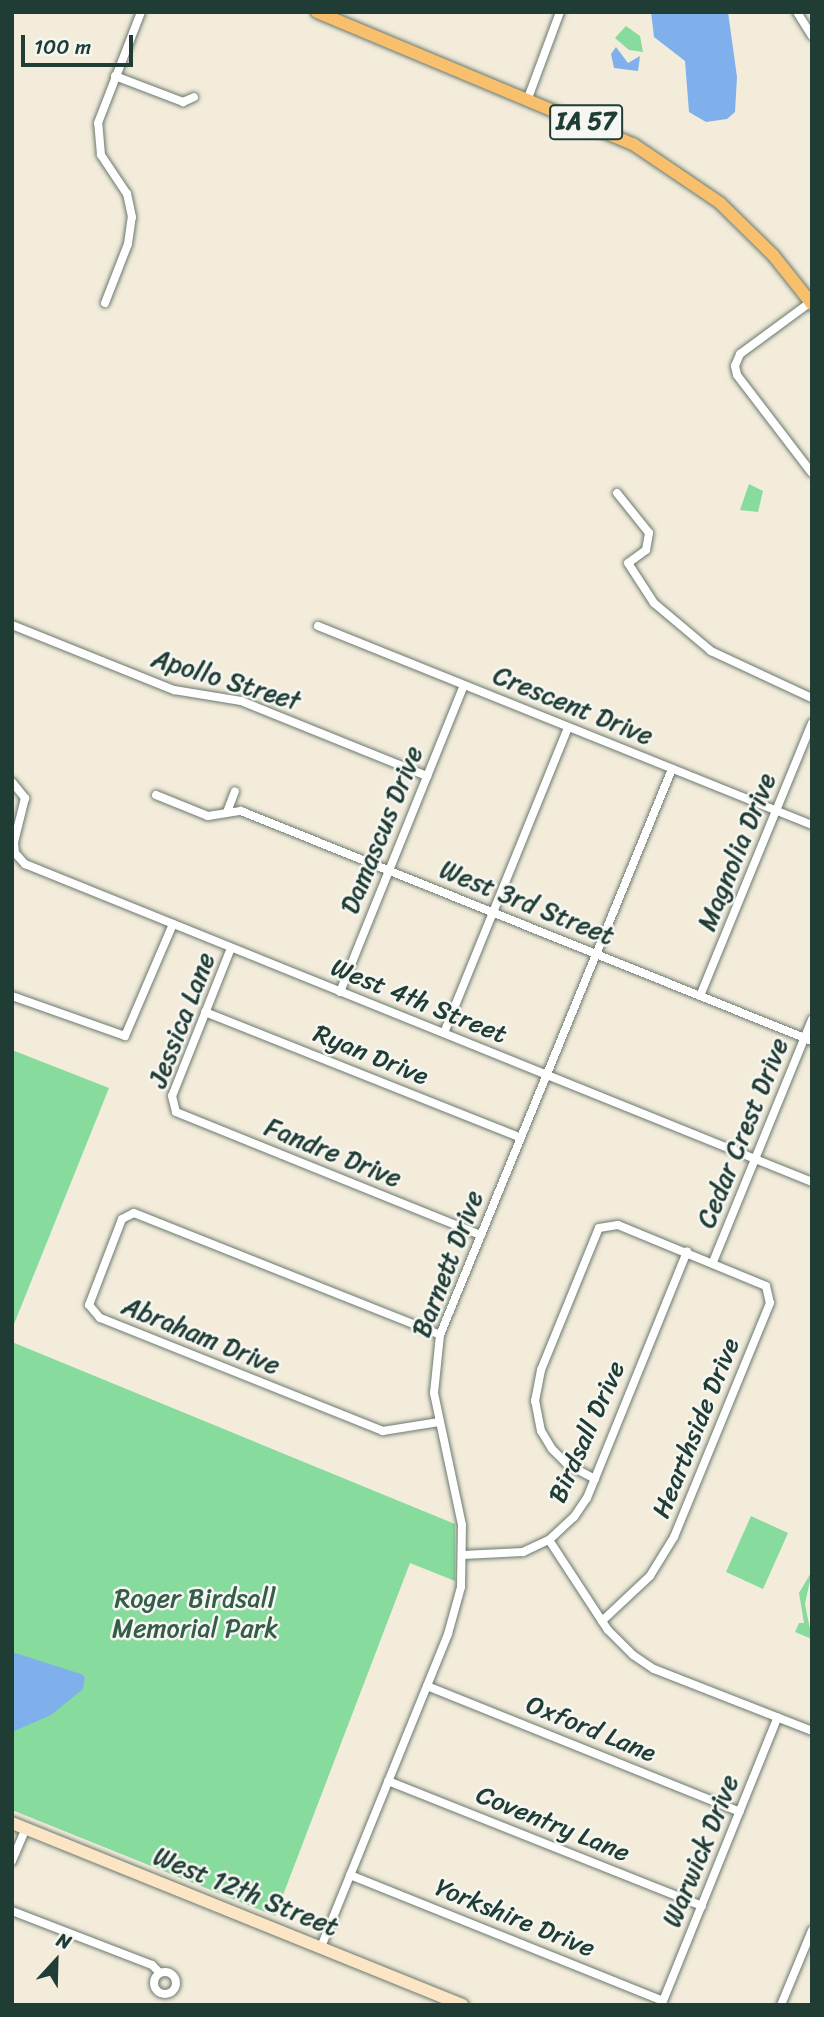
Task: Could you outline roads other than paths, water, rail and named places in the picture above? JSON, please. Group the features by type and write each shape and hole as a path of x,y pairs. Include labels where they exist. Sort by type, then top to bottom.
{"main road":[{"name":"IA 57","path":"317,12 603,129 681,173 754,236 811,303"},
{"name":"West 12th Street","path":"12,1823 463,2005"}],"street":[{"path":"105,303 132,230 127,194 105,166 98,145 98,123 141,12"},
{"path":"528,98 560,12"},
{"path":"797,12 812,36"},
{"path":"115,76 183,102 194,97"},
{"path":"811,303 740,354 735,366 737,375 812,473"},
{"path":"617,493 649,533 646,550 628,563 654,603 710,651 812,698"},
{"name":"Apollo Street","path":"12,625 174,690 241,701 427,776"},
{"name":"Crescent Drive","path":"318,626 812,825"},
{"name":"Damascus Drive","path":"340,992 464,685"},
{"name":"Magnolia Drive","path":"700,996 812,723"},
{"path":"443,1033 568,727"},
{"name":"Barnett Drive","path":"321,1947 454,1618 463,1555 462,1525 439,1422 433,1380 440,1335 672,769"},
{"name":"West 4th Street","path":"12,782 25,798 15,853 25,864 812,1182"},
{"path":"227,812 235,791"},
{"name":"West 3rd Street","path":"156,794 208,816 241,811 808,1039"},
{"path":"12,996 125,1036 173,924"},
{"name":"Jessica Lane","path":"172,1107 172,1096 231,948"},
{"name":"Ryan Drive","path":"205,1012 520,1138"},
{"name":"Cedar Crest Drive","path":"713,1262 808,1039 812,1019"},
{"name":"Fandre Drive","path":"172,1107 181,1115 481,1235"},
{"name":"Abraham Drive","path":"439,1422 383,1432 100,1318 89,1306 122,1219 134,1213 440,1335"},
{"name":"Hearthside Drive","path":"595,1479 568,1464 552,1449 541,1431 535,1401 541,1370 596,1233 614,1224 762,1283 769,1290 770,1303 668,1549 640,1587 602,1620"},
{"name":"Birdsall Drive","path":"463,1555 513,1555 549,1540 574,1517 595,1479 687,1252"},
{"path":"549,1540 624,1648 654,1669 812,1731"},
{"name":"Oxford Lane","path":"426,1686 740,1812"},
{"name":"Warwick Drive","path":"663,2001 778,1717"},
{"name":"Coventry Lane","path":"388,1780 702,1906"},
{"path":"12,1861 26,1828"},
{"name":"Yorkshire Drive","path":"350,1875 663,2001"},
{"path":"12,1911 160,1973"},
{"path":"781,2005 812,1930"}],"water":[{"path":"651,12 728,12 737,77 735,112 727,119 706,122 689,112 685,61 654,37"},
{"path":"616,47 628,63 640,56 638,71 614,68 611,54"},
{"path":"12,1652 81,1674 85,1677 83,1689 51,1715 12,1732"}],"park label":[{"name":"Roger Birdsall Memorial Park","path":"195,1614"}]}
